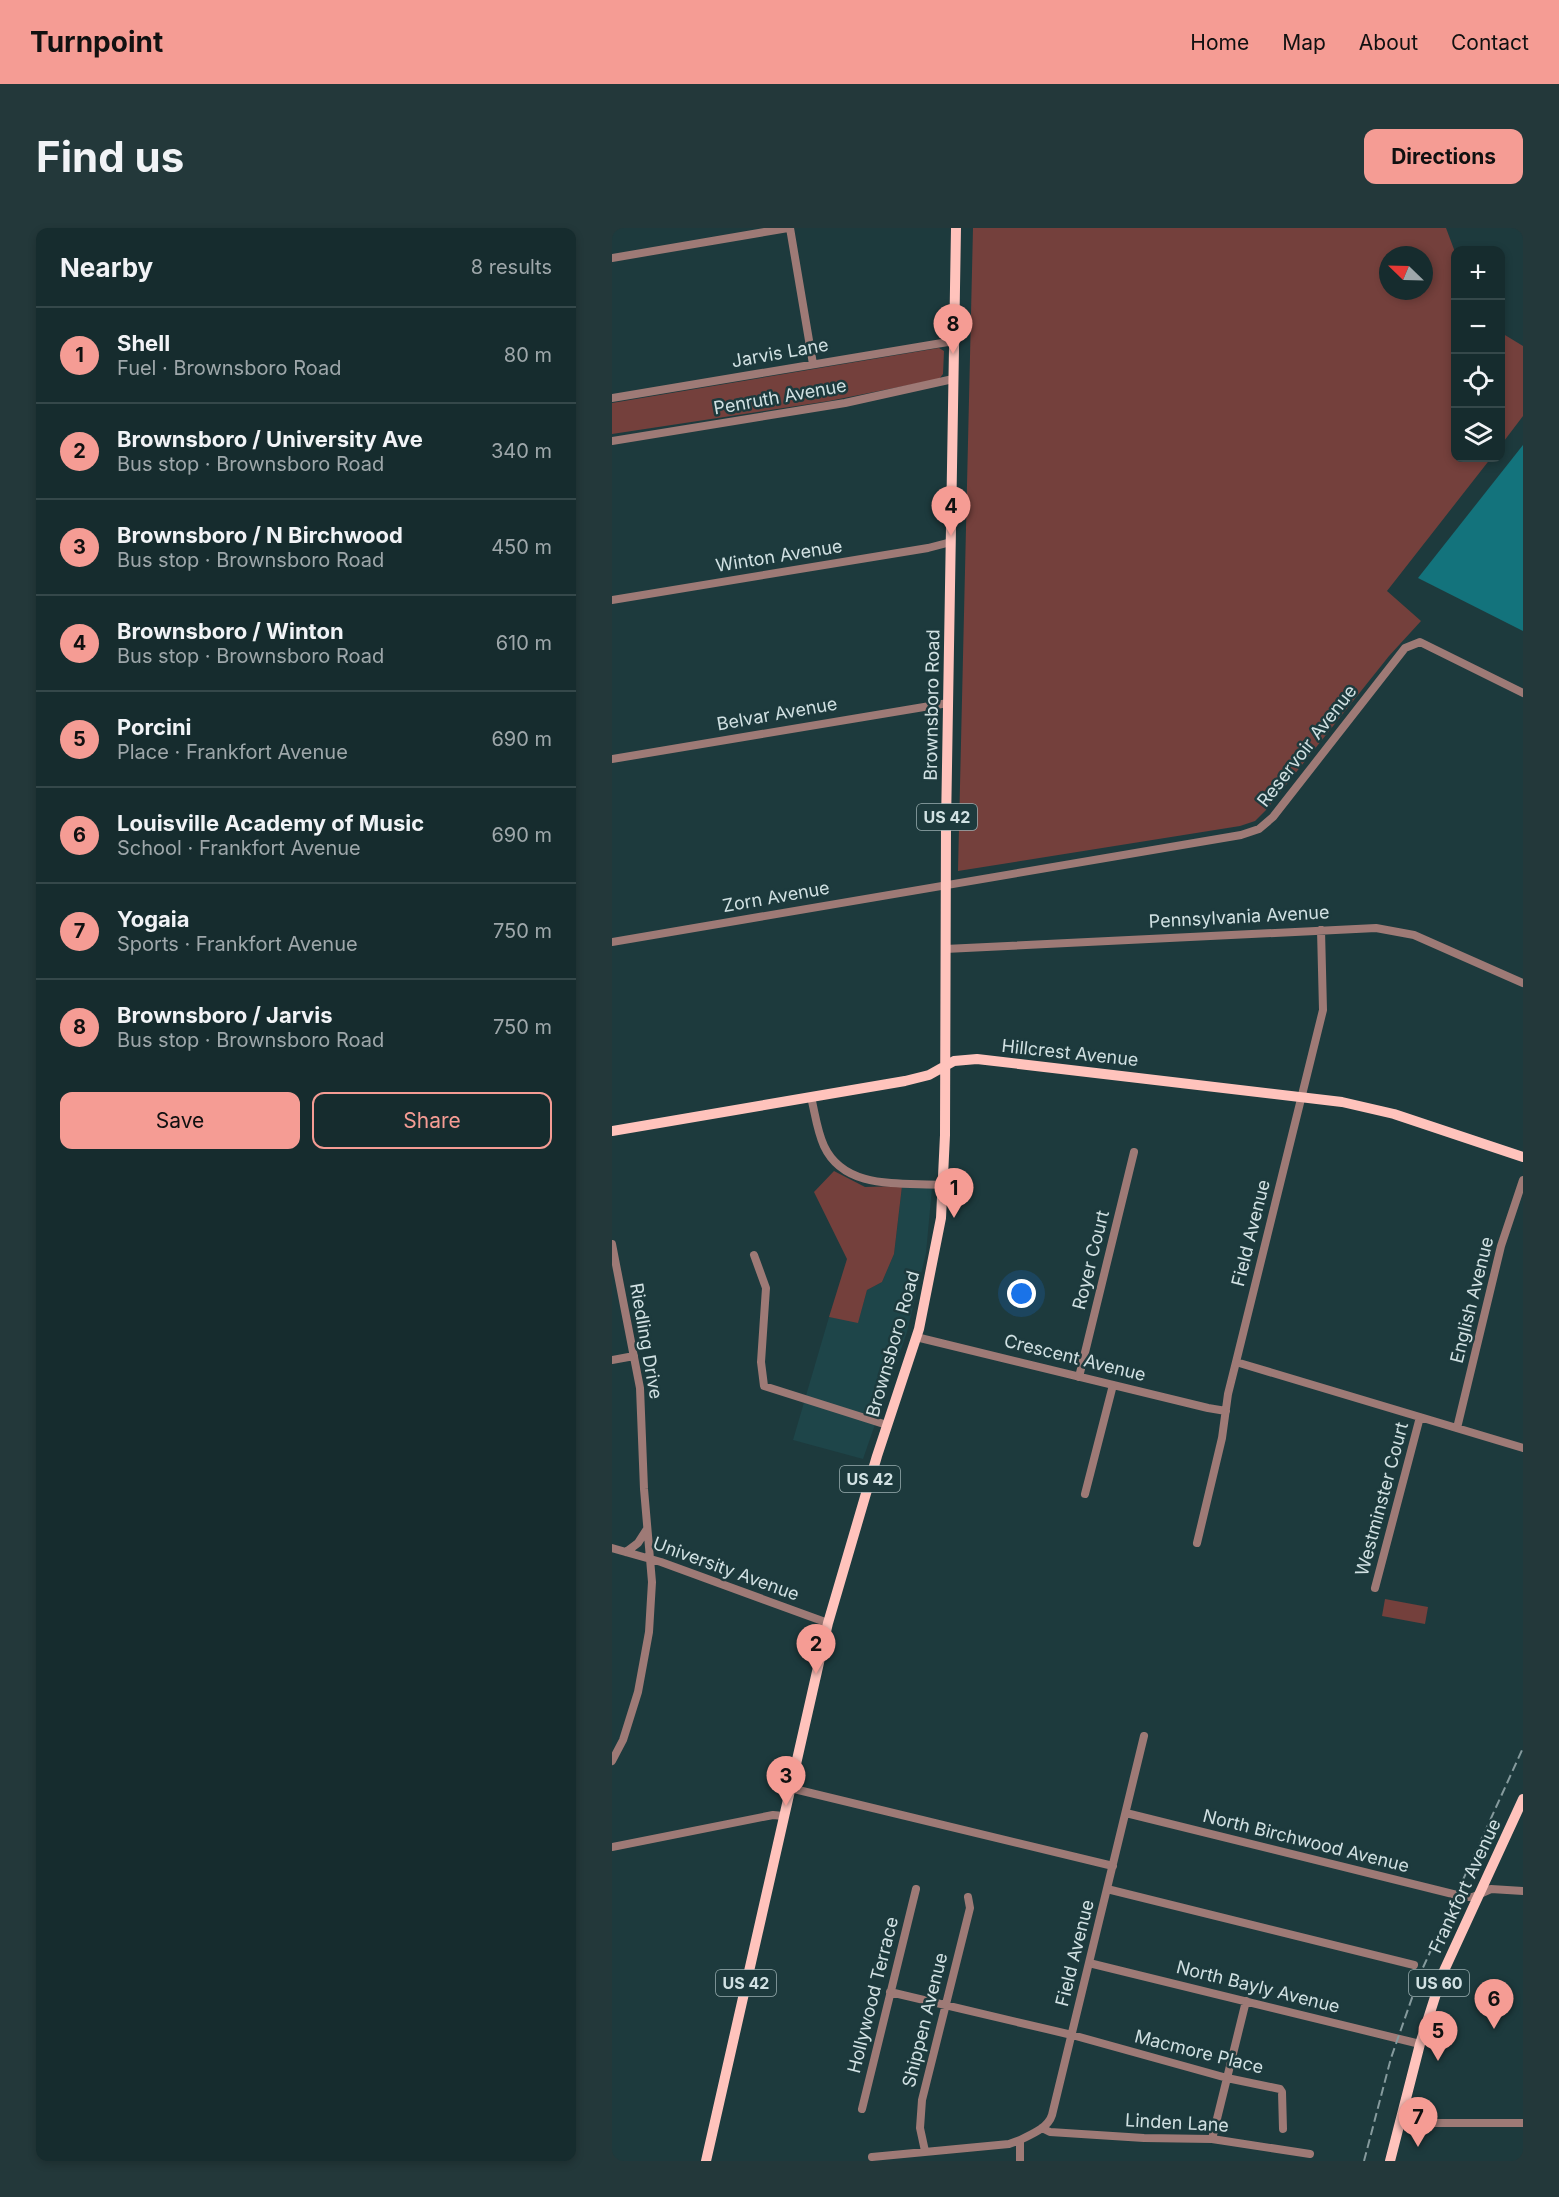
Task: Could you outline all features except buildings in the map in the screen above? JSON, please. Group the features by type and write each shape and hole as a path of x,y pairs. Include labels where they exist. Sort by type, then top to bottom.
{"main road":[{"name":"Brownsboro Road","path":"706,2161 828,1623 887,1425 916,1337 938,1240 943,1185 956,228"},
{"name":"Hillcrest Avenue","path":"612,1131 905,1081 929,1075 963,1060 977,1059 1301,1097 1372,1108 1523,1157"},
{"name":"Frankfort Avenue","path":"1390,2161 1420,2044 1442,1975 1523,1799"}],"street":[{"path":"612,258 789,228 813,364"},
{"name":"Jarvis Lane","path":"612,398 954,341"},
{"name":"Penruth Avenue","path":"612,441 844,403 953,379"},
{"name":"Winton Avenue","path":"612,600 928,548 951,542"},
{"name":"Reservoir Avenue","path":"946,885 1241,835 1259,829 1273,817 1405,648 1412,644 1420,642 1523,693"},
{"name":"Belvar Avenue","path":"612,759 948,703"},
{"name":"Zorn Avenue","path":"612,942 946,885"},
{"name":"Pennsylvania Avenue","path":"945,949 1376,928 1396,930 1426,940 1523,983"},
{"name":"Field Avenue","path":"1197,1543 1222,1438 1236,1362 1323,1010 1321,930"},
{"path":"811,1097 824,1146 842,1170 855,1177 875,1182 943,1185"},
{"name":"Royer Court","path":"1079,1377 1134,1152"},
{"name":"English Avenue","path":"1457,1428 1501,1246 1523,1180"},
{"name":"Riedling Drive","path":"612,1244 640,1388 652,1582 649,1632 631,1718 612,1761"},
{"path":"754,1255 766,1288 761,1362 764,1386 887,1425"},
{"name":"Crescent Avenue","path":"916,1337 1226,1411"},
{"path":"612,1359 634,1356"},
{"path":"1236,1362 1523,1448"},
{"path":"1085,1494 1113,1385"},
{"name":"Westminster Court","path":"1375,1588 1420,1417"},
{"path":"626,1551 638,1543 647,1529"},
{"name":"University Avenue","path":"612,1548 649,1558 828,1623"},
{"name":"Field Avenue","path":"1042,2128 1049,2123 1052,2115 1144,1736"},
{"path":"790,1788 1113,1866"},
{"name":"North Birchwood Avenue","path":"1126,1813 1466,1897 1491,1889 1523,1891"},
{"path":"612,1847 773,1815 784,1816"},
{"name":"Hollywood Terrace","path":"862,2109 916,1889"},
{"path":"1107,1889 1414,1965"},
{"name":"Shippen Avenue","path":"925,2151 920,2128 921,2107 969,1908 968,1898"},
{"name":"North Bayly Avenue","path":"1089,1963 1420,2044"},
{"path":"890,1992 1072,2035"},
{"path":"1212,2139 1246,2001"},
{"name":"Macmore Place","path":"1072,2035 1227,2078 1280,2089 1283,2129"},
{"path":"1399,2123 1523,2123"},
{"path":"872,2157 1009,2144 1042,2128"},
{"name":"Linden Lane","path":"1042,2128 1050,2132 1144,2138 1212,2139 1310,2154"},
{"path":"1020,2140 1020,2161"}],"shaded area":[{"path":"973,228 1446,228 1453,246 1451,462 1488,462 1387,591 1421,621 1389,656 1266,810 1255,821 1240,826 958,871"},
{"path":"1505,335 1523,346 1523,416 1505,440"},
{"path":"939,348 944,351 943,374 939,379 829,401 612,434 612,403"},
{"path":"834,1171 865,1187 902,1186 894,1254 882,1282 867,1290 858,1323 829,1317 847,1259 814,1192"},
{"path":"902,1186 932,1188 926,1253 907,1332 863,1459 793,1440 829,1317 858,1322 867,1290 882,1282 894,1254"},
{"path":"1385,1599 1428,1607 1425,1624 1382,1616"}],"water":[{"path":"1523,445 1523,631 1418,578"}],"railway":[{"path":"1364,2161 1391,2058 1421,1972 1523,1748"}],"place":[{"name":"Brownsboro / Jarvis","path":"953,354"},
{"name":"Brownsboro / Winton","path":"951,536"},
{"name":"Shell","path":"954,1218"},
{"name":"Brownsboro / University Ave","path":"816,1674"},
{"name":"Brownsboro / N Birchwood","path":"786,1806"},
{"name":"Louisville Academy of Music","path":"1494,2029"},
{"name":"Porcini","path":"1438,2061"},
{"name":"Yogaia","path":"1418,2147"}]}
